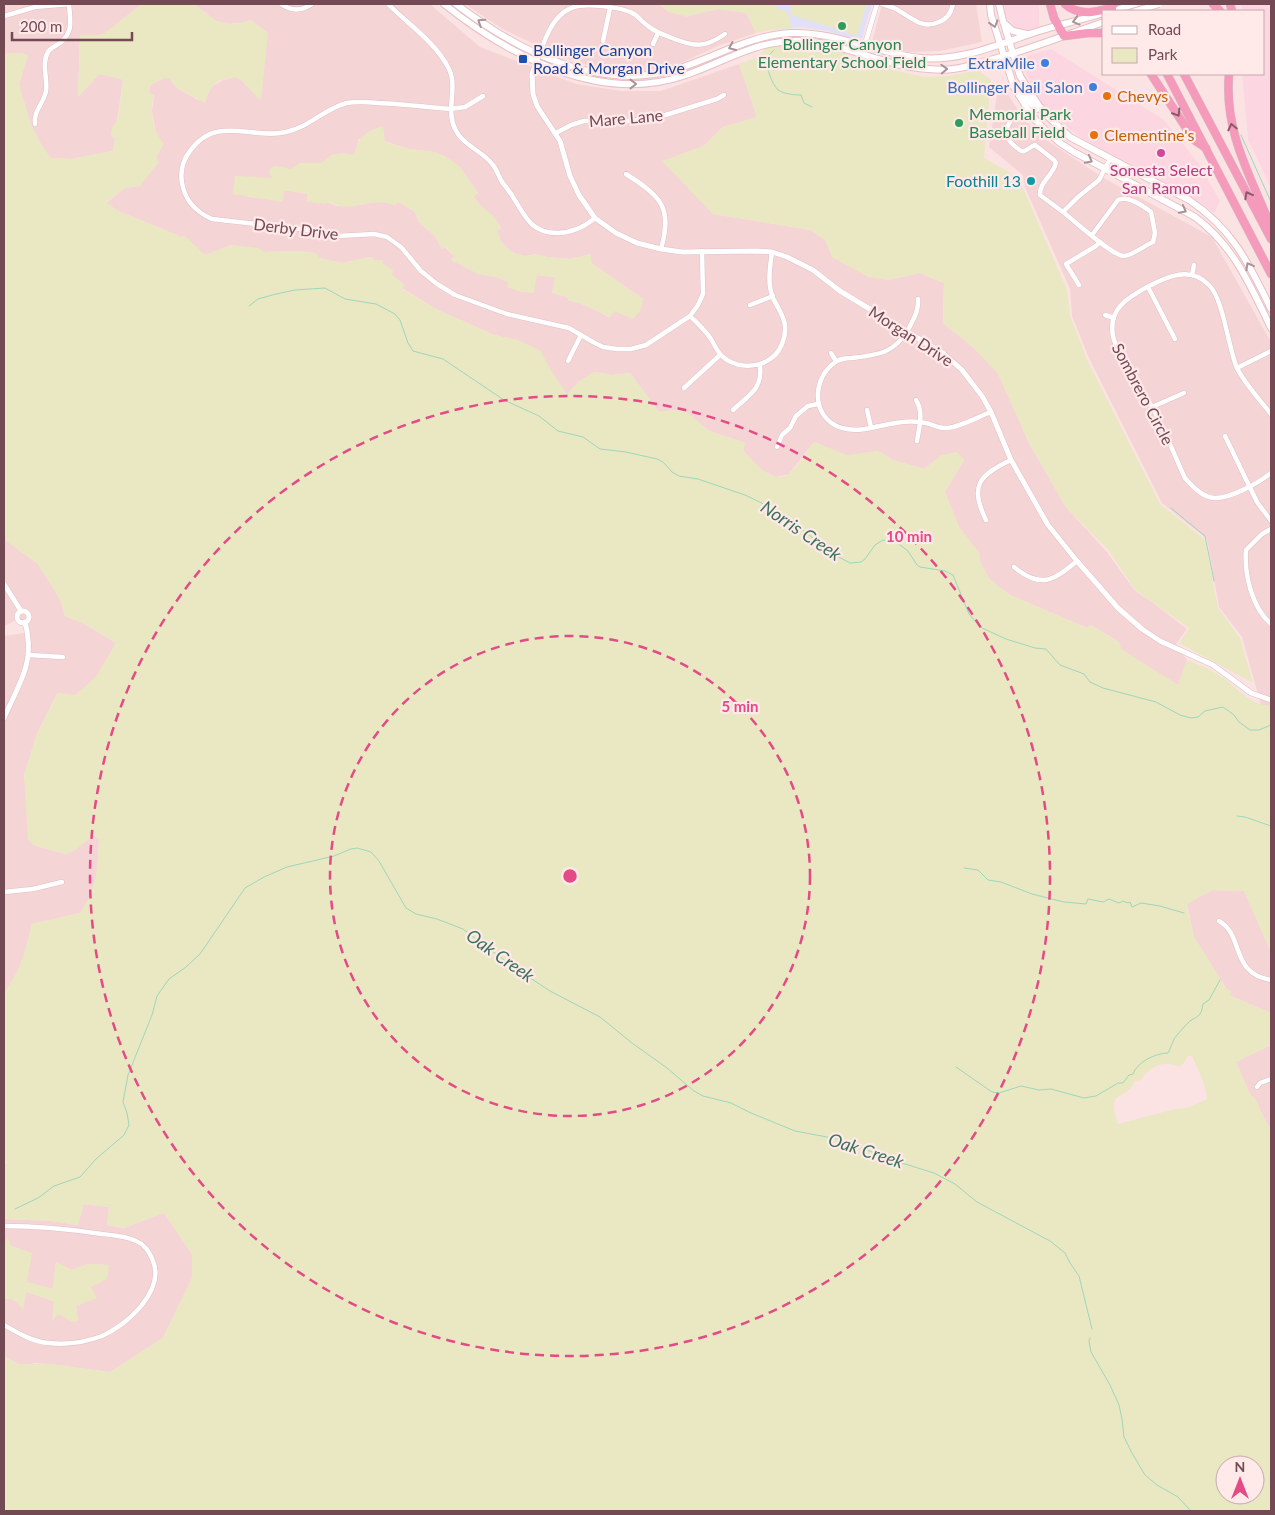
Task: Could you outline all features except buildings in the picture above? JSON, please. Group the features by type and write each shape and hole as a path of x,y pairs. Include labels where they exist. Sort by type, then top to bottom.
{"highway":[{"path":"1050,4 1064,36 1102,33"},
{"path":"1065,4 1083,12 1102,10"},
{"path":"1103,10 1119,7"},
{"path":"1153,75 1194,140 1206,148"},
{"path":"1168,75 1271,274"},
{"path":"1185,75 1271,239"},
{"path":"1229,75 1228,98 1233,133 1271,227 1271,239"}],"main road":[{"path":"444,4 470,24 495,39 537,57 597,73 622,76 674,70 704,60 737,44 777,34 819,34 910,57 932,59 965,55 1010,42 1028,34 1102,14"},
{"path":"456,4 506,38 571,75 603,82 635,85 680,77 758,45 776,42 810,41 832,45 909,67 939,70 963,68 1102,23"},
{"path":"990,4 991,15 1014,87 1032,116 1060,143 1195,217 1210,228 1233,255 1271,328"},
{"path":"1000,4 1003,21 1020,76 1041,108 1070,137 1189,200 1214,218 1241,250 1271,309"},
{"path":"1119,7 1133,4"},
{"path":"1139,10 1159,4"},
{"path":"1003,21 1012,31 1028,34"},
{"path":"1019,95 1026,97 1036,109 1041,108"}],"street":[{"path":"4,16 35,7 69,4 70,28 68,35 48,51 46,89 44,99 35,114 35,124"},
{"path":"281,4 299,9 312,4"},
{"path":"388,4 423,36 448,66 454,87 450,108 456,130 463,140 485,156 494,166 520,212 530,223 538,229 552,233 566,233 578,230 595,218"},
{"path":"862,54 877,4"},
{"path":"882,4 897,9 922,24 930,25 945,19 953,4"},
{"path":"537,57 554,22 562,13 575,5 610,8 634,13 647,26 658,33 687,44 695,45 715,41 725,34"},
{"path":"603,41 610,8"},
{"path":"654,44 658,33"},
{"name":"Morgan Drive","path":"537,57 532,74 533,94 537,106 556,133 578,195 595,218 616,233 637,243 661,250 682,252 772,252 813,270 840,291 944,354 962,370 982,396 991,412 1011,460 1048,525 1076,561 1118,608 1142,629 1180,652 1213,665 1251,694 1271,700"},
{"name":"Mare Lane","path":"556,133 584,121 631,121 660,117 717,99 724,95"},
{"name":"Derby Drive","path":"483,96 465,107 450,108 357,101 334,108 314,121 284,133 232,130 214,133 199,141 184,160 181,179 183,190 189,202 198,212 212,219 309,230 338,236 374,234 387,238 401,247 421,271 455,295 507,314 569,328 603,347 616,349 631,349 646,344 690,316 703,294 702,251"},
{"path":"1013,117 1008,127 1008,141 1021,151 1035,145 1056,163 1052,173 1041,188 1040,195 1117,255 1122,256 1153,242 1155,233 1151,212 1126,198 1122,198 1118,200 1092,235"},
{"path":"1063,212 1099,180 1110,159"},
{"path":"626,174 649,189 657,197 663,208 666,220 666,233 661,250"},
{"path":"1079,285 1066,264 1100,242"},
{"path":"690,316 710,338 720,355 738,364 760,365 774,357 784,339 785,327 784,320 773,296 769,269 772,252"},
{"path":"1192,275 1194,265"},
{"path":"1104,315 1114,318 1124,301 1174,274 1192,275 1200,278 1214,292 1237,368 1271,414"},
{"path":"1148,287 1175,339"},
{"path":"750,305 773,296"},
{"path":"918,299 918,306 907,331 896,345 887,351 869,357 847,358 836,361 823,374 819,383 818,404 826,418 837,426 855,430 904,422 920,422 941,428 950,428 991,412"},
{"name":"Sombrero Circle","path":"1114,318 1112,325 1115,343 1152,408 1185,478 1212,501 1249,487 1271,474"},
{"path":"568,361 581,335"},
{"path":"1237,368 1271,351"},
{"path":"831,352 836,361"},
{"path":"684,388 720,355"},
{"path":"733,410 759,386 760,365"},
{"path":"1152,408 1184,393"},
{"path":"916,400 921,410 918,441"},
{"path":"777,447 796,416 808,406 818,404"},
{"path":"867,410 871,427"},
{"path":"1225,436 1257,502 1271,521"},
{"path":"986,520 977,496 978,485 994,467 1011,460"},
{"path":"1271,529 1262,534 1246,550 1245,562 1246,575 1259,609 1271,624"},
{"path":"1240,548 1246,550"},
{"path":"1014,567 1032,580 1042,581 1054,578 1076,561"},
{"path":"4,584 22,611 18,614 18,618 21,622 26,622 29,655 20,686 4,718"},
{"path":"29,655 63,657"},
{"path":"4,892 33,889 62,882"},
{"path":"1219,922 1226,925 1244,965 1253,973 1271,980"},
{"path":"1257,1087 1260,1083 1271,1079"},
{"path":"4,1226 39,1226 70,1229 136,1240 142,1244 151,1256 156,1272 154,1285 147,1297 128,1319 114,1329 94,1338 71,1343 49,1343 37,1341 17,1333 4,1325"}],"shaded area":[{"path":"4,4 142,4 105,33 80,36 78,97 99,74 123,79 113,151 71,159 51,158 43,148 31,125 19,85 27,55 22,53 4,54"},
{"path":"194,4 430,4 480,47 576,84 621,91 661,91 739,64 757,117 723,127 704,146 663,161 713,214 811,230 825,240 833,257 887,280 920,273 944,283 943,323 973,347 998,373 1030,445 1066,507 1107,552 1135,591 1187,629 1176,644 1187,660 1178,685 1120,649 1119,642 1091,625 1087,628 1010,595 989,579 980,561 979,553 959,527 945,492 964,460 942,455 924,469 893,460 878,451 847,456 814,442 789,474 776,477 759,469 743,450 745,443 709,431 683,409 659,412 630,373 612,375 594,372 578,382 567,395 553,374 522,343 517,340 494,335 436,309 402,288 382,263 383,260 374,260 371,257 342,263 319,258 315,253 299,251 263,252 232,245 205,255 184,236 182,237 118,211 106,203 125,188 140,186 156,157 161,142 155,129 152,111 154,96 149,92 150,86 154,83 164,78 169,78 177,88 203,101 211,87 223,80 235,77 240,79 261,100 251,20 229,24 216,21","holes":["359,139 384,141 409,149 435,152 459,166 478,193 473,196 491,214 501,228 497,231 502,243 514,253 525,256 535,254 570,259 591,254 590,262 643,299 614,311 609,317 585,305 568,300 568,297 552,293 556,277 537,275 507,287 509,282 451,260 454,256 445,247 442,249 435,236 419,222 415,212 398,201 395,205 381,201 337,206 307,194 284,190 262,198 248,197 235,176 267,179 327,176 352,162"]},
{"path":"465,4 659,4 669,12 706,12 721,8 747,13 756,33 718,46 674,66 642,71 594,67 568,59 501,28"},
{"path":"763,4 872,4 862,38 859,40 828,31 802,27 770,30"},
{"path":"882,4 976,4 982,42 940,51 908,52 872,42"},
{"path":"1004,4 1039,4 1039,28 1024,31 1017,29 1006,18"},
{"path":"1242,4 1271,4 1271,188 1248,139 1242,75 1265,75 1265,10 1242,10"},
{"path":"1051,49 1164,120 1199,164 1220,201 1214,213 1204,205 1080,137 1050,113 1041,102 1021,64 1026,56"},
{"path":"1003,86 1019,112 1037,134 1102,177 1212,237 1271,342 1271,706 1261,705 1242,637 1219,607 1207,539 1162,503 1089,358 1072,316 1070,289 1025,187 1023,175 989,147 998,88"},
{"path":"4,539 38,564 61,601 65,616 83,623 116,643 96,677 75,696 57,694 37,734 24,775 33,845 65,854 75,850 94,835 99,839 97,875 89,900 80,913 32,924 24,956 16,977 4,993 4,636 25,633 23,626 16,620 4,626"},
{"path":"1212,890 1244,891 1271,949 1271,1013 1231,996 1194,937 1187,904"},
{"path":"1269,1046 1271,1048 1271,1125 1268,1126 1235,1062"},
{"path":"83,1204 109,1207 107,1225 124,1228 164,1213 192,1254 192,1278 163,1338 110,1372 49,1364 18,1364 4,1356 4,1299 13,1298 23,1309 26,1292 54,1301 53,1320 58,1314 78,1321 76,1306 108,1265 88,1264 72,1270 56,1262 53,1289 26,1282 19,1249 4,1243 4,1219 51,1221 78,1225"}],"green space":[{"path":"142,4 194,4 216,21 229,24 251,20 268,33 261,101 240,79 235,77 215,84 205,103 177,88 169,78 159,80 150,86 149,92 154,96 152,108 153,121 157,134 164,144 156,157 159,162 140,186 125,188 106,202 118,211 182,237 184,235 205,255 232,245 259,248 263,252 299,251 315,253 319,258 342,263 371,257 374,260 383,260 382,263 393,270 392,275 404,284 402,289 436,309 494,335 517,340 540,350 567,394 578,382 594,372 612,375 630,373 659,412 683,409 709,431 746,443 743,450 770,475 777,477 790,473 814,442 847,455 878,451 893,460 924,469 942,455 957,452 964,459 945,492 959,527 979,553 980,561 989,579 1010,595 1087,628 1091,625 1120,643 1121,649 1178,685 1187,660 1219,675 1251,700 1271,706 1271,949 1244,891 1212,890 1187,906 1194,937 1223,986 1232,992 1231,996 1271,1013 1271,1048 1268,1046 1236,1062 1251,1096 1254,1097 1268,1126 1271,1125 1271,1511 4,1511 4,1356 18,1364 49,1364 110,1372 163,1338 192,1278 192,1254 164,1213 124,1228 107,1225 109,1207 84,1204 78,1225 51,1221 4,1219 4,1165 7,1163 4,1158 4,993 15,976 22,960 32,924 80,913 86,904 96,877 99,849 99,839 94,835 75,850 65,854 33,845 28,839 24,775 37,734 58,693 75,695 96,677 116,643 83,623 65,616 61,601 38,564 4,539 4,54 22,53 28,55 19,85 31,125 43,148 51,158 71,159 113,151 115,139 111,135 111,131 118,120 123,80 99,74 78,97 80,35 99,35 105,33","holes":["1188,1056 1192,1056 1205,1088 1207,1099 1188,1108 1175,1109 1118,1124 1114,1105 1115,1100 1131,1088 1135,1081 1141,1080 1153,1068 1163,1064 1178,1067 1183,1064"]},
{"path":"659,4 775,4 776,8 785,11 790,16 791,28 756,33 746,13 716,9 687,17 669,12"},
{"name":"Bollinger Canyon Elementary School Field","path":"793,4 867,4 857,36 792,15 790,11"},
{"path":"778,45 818,46 842,52 856,59 925,77 950,76 978,70 991,80 984,158 1009,172 1023,188 1067,290 1070,315 1087,360 1160,504 1205,540 1218,608 1240,638 1253,683 1179,643 1189,628 1135,590 1109,551 1066,507 1030,445 998,374 973,347 943,323 944,283 920,273 887,280 868,277 832,257 825,240 811,230 713,214 662,161 704,146 723,127 757,117 739,64 758,57 766,48"},
{"path":"383,126 385,142 409,149 435,152 445,156 459,166 478,193 473,197 491,214 501,227 497,231 502,243 514,253 525,256 535,254 570,259 591,254 591,263 643,299 641,310 633,319 614,311 610,317 585,305 568,300 567,297 552,293 555,277 537,275 534,293 521,292 507,287 508,282 494,276 478,274 451,260 454,256 446,247 442,249 435,236 419,222 415,212 398,202 395,206 378,202 354,206 338,205 330,202 325,204 307,202 307,194 285,190 282,202 233,194 235,176 273,178 269,173 270,169 275,166 291,169 300,163 322,163 331,155 344,153 354,155 358,143 367,133"},
{"path":"8,1238 11,1246 32,1253 27,1282 53,1289 56,1262 72,1270 88,1264 109,1265 107,1279 91,1287 97,1298 76,1306 78,1321 73,1322 58,1314 52,1321 54,1301 26,1292 23,1310 15,1301 4,1299 4,1243"}],"waterway":[{"path":"774,50 768,57 767,67 776,87 783,92 801,95 804,103 812,107"},
{"path":"1241,135 1271,202"},
{"name":"Norris Creek","path":"249,306 258,299 276,294 295,290 325,288 345,299 376,304 395,314 400,320 408,343 413,351 443,359 504,400 539,416 558,431 583,437 600,449 626,452 657,459 679,476 698,479 745,495 780,512 833,554 850,563 861,562 875,545 883,540 896,542 908,551 920,567 945,571 953,575 969,614 980,627 1006,639 1035,648 1046,649 1060,665 1084,674 1090,682 1103,688 1156,702 1180,715 1191,718 1198,717 1205,711 1223,707 1250,730 1259,730 1271,725"},
{"path":"1171,508 1205,536 1214,581"},
{"path":"1237,816 1271,826"},
{"name":"Oak Creek","path":"15,1209 38,1198 54,1186 80,1177 96,1159 124,1135 129,1125 123,1102 128,1075 152,1015 157,996 169,979 200,954 245,888 287,867 334,856 357,848 371,852 379,861 406,908 416,914 437,919 463,929 512,966 550,991 600,1017 694,1091 703,1096 731,1103 795,1131 843,1140 889,1159 934,1173 955,1184 977,1202 1050,1241 1065,1253 1079,1276 1092,1329"},
{"path":"964,868 978,870 988,880 1001,882 1032,894 1064,902 1086,904 1088,899 1103,902 1109,899 1119,903 1123,901 1130,902 1132,907 1141,903 1184,913"},
{"path":"956,1067 992,1092 999,1093 1021,1086 1039,1090 1051,1089 1084,1098 1096,1096 1118,1083 1123,1083 1129,1075 1133,1074 1138,1066 1148,1059 1168,1053 1176,1037 1188,1023 1200,1014 1203,1004 1209,1000 1220,980"},
{"name":"Oak Creek","path":"1090,1338 1091,1352 1119,1405 1124,1437 1132,1453 1145,1475 1157,1485 1178,1497 1191,1511"}],"place":[{"name":"Bollinger Canyon Elementary School Field","path":"842,26"},
{"name":"Bollinger Canyon Road & Morgan Drive","path":"523,59"},
{"name":"ExtraMile","path":"1045,63"},
{"name":"Bollinger Nail Salon","path":"1093,87"},
{"name":"Chevys","path":"1107,96"},
{"name":"Memorial Park Baseball Field","path":"959,123"},
{"name":"Clementine's","path":"1094,135"},
{"name":"Sonesta Select San Ramon","path":"1161,153"},
{"name":"Foothill 13","path":"1031,181"}]}
